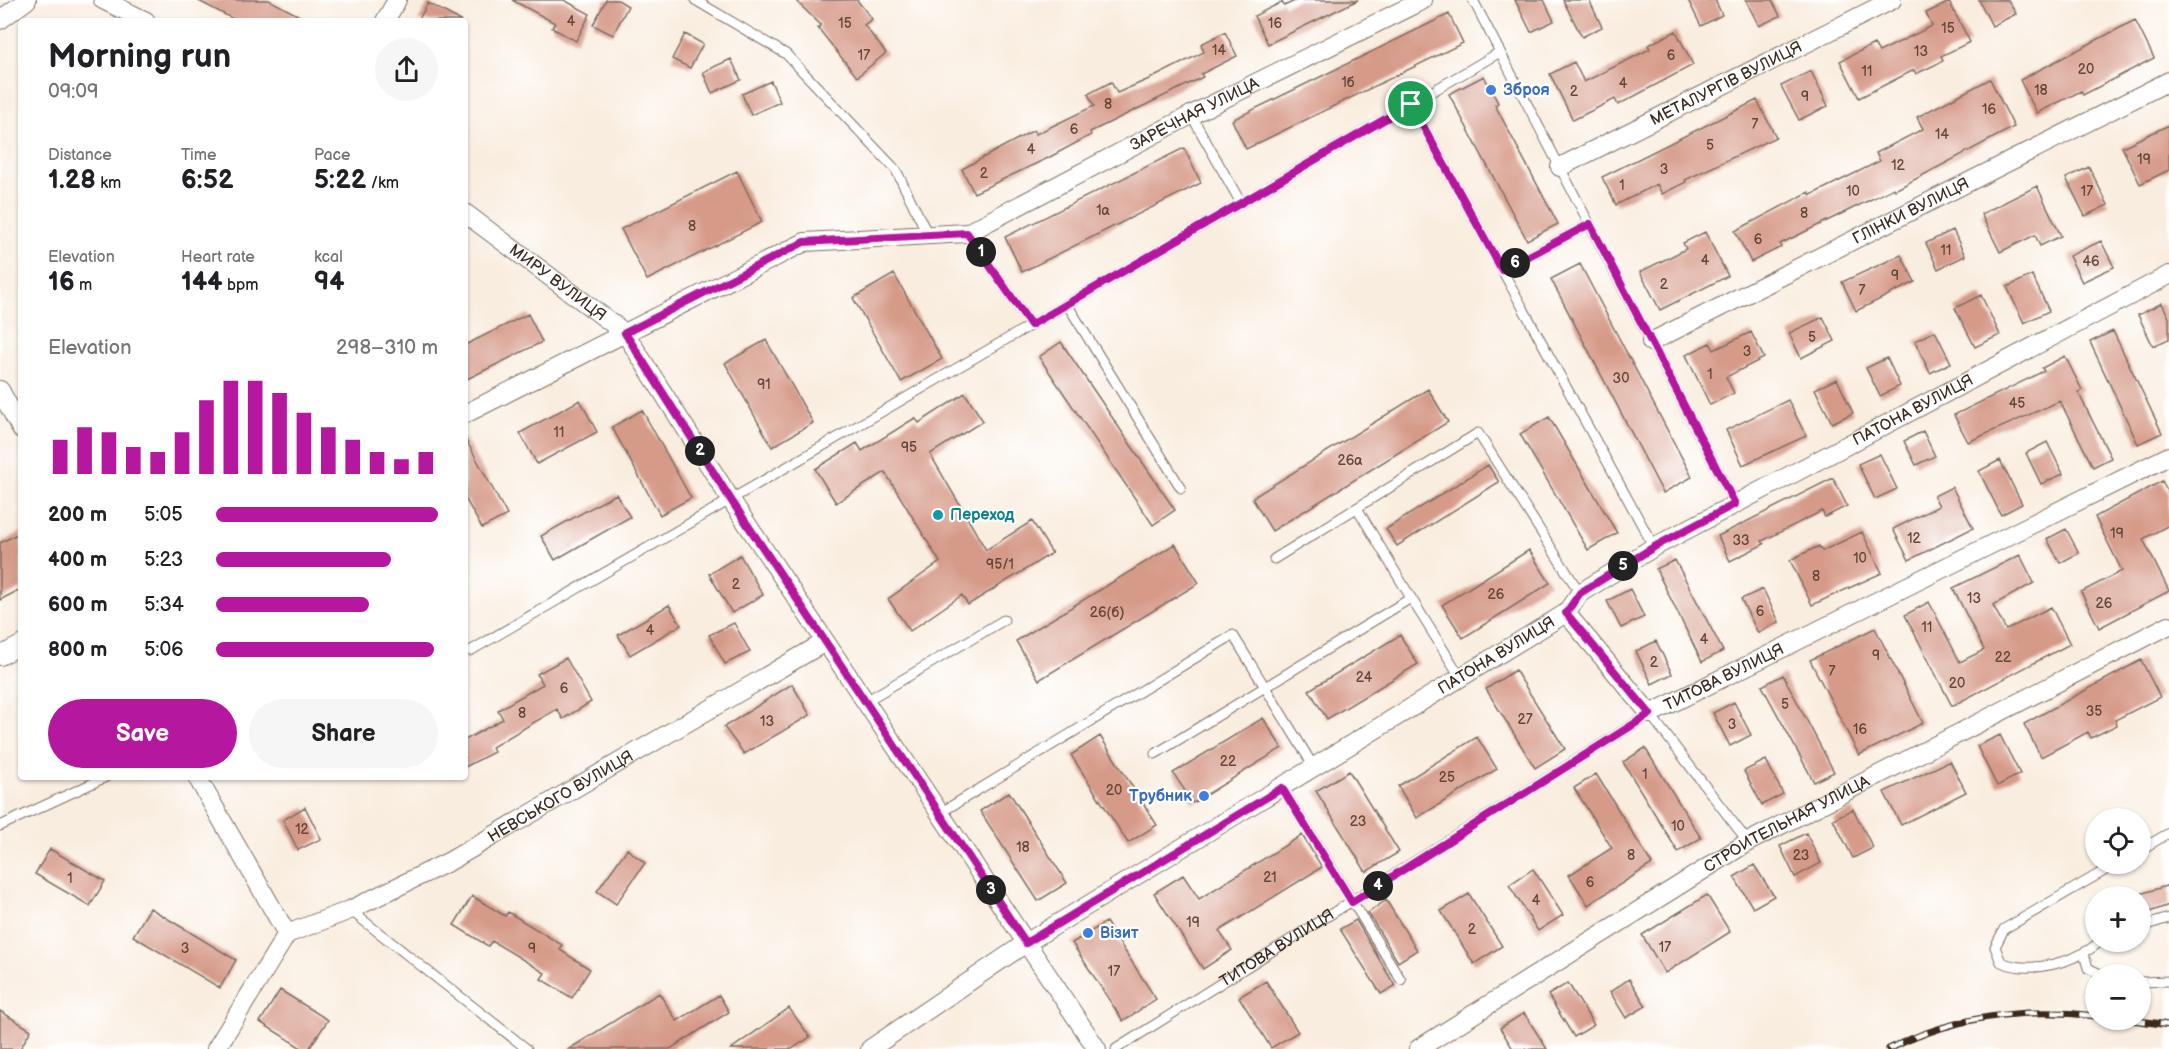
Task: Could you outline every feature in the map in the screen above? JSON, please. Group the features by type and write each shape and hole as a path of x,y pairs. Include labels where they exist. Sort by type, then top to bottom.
{"street":[{"path":"0,20 27,0"},
{"path":"103,0 140,18"},
{"path":"387,18 396,0"},
{"name":"ЗАРЕЧНАЯ УЛИЦА","path":"967,233 1191,115 1424,0"},
{"name":"МЕТАЛУРГІВ ВУЛИЦЯ","path":"1560,166 1892,0"},
{"name":"ГЛІНКИ ВУЛИЦЯ","path":"1651,342 2169,81"},
{"name":"МИРУ ВУЛИЦЯ","path":"468,215 625,333 731,500 1097,1049"},
{"path":"468,412 804,242 967,233"},
{"name":"ПАТОНА ВУЛИЦЯ","path":"870,1049 1026,943 1566,613 1580,593 1654,547 2169,275"},
{"path":"2,400 18,424"},
{"name":"ТИТОВА ВУЛИЦЯ","path":"1650,714 2169,456"},
{"path":"1566,613 1650,714"},
{"name":"СТРОИТЕЛЬНАЯ УЛИЦА","path":"1418,1049 1748,842 2169,625"},
{"name":"НЕВСЬКОГО ВУЛИЦЯ","path":"287,934 350,910 450,861 825,642"},
{"path":"0,656 18,647"},
{"path":"199,780 287,934 216,1049"}],"lane":[{"path":"695,0 786,54 896,170 928,235"},
{"path":"1473,0 1735,504"},
{"path":"470,651 1500,52"},
{"path":"1411,104 1654,547"},
{"path":"1191,115 1240,203"},
{"path":"1502,270 1590,224"},
{"path":"967,233 1031,325"},
{"path":"1067,304 1181,488"},
{"path":"1274,559 1478,433 1580,593"},
{"path":"1357,508 1461,678"},
{"path":"1155,754 1412,598"},
{"path":"866,701 1004,620"},
{"path":"940,813 1233,635 1314,767"},
{"path":"1650,714 1748,842"},
{"name":"ТИТОВА ВУЛИЦЯ","path":"1116,1049 1650,714"},
{"path":"0,826 100,780"},
{"path":"1282,788 1401,980"},
{"path":"2151,844 2169,833"},
{"path":"2087,952 2058,962 2016,968 2001,962 1995,946 2004,929 2099,874"},
{"path":"350,910 527,1049"},
{"path":"2151,924 2169,918"},
{"path":"2084,954 2087,964"},
{"path":"2151,982 2169,981"}],"building":[{"path":"197,0 269,0 303,18 231,18"},
{"path":"512,0 564,0 590,14 576,41 552,28 555,23"},
{"path":"606,0 618,0 628,6 613,35 593,25"},
{"path":"795,0 857,0 872,19 864,25 886,53 857,77 818,28 821,25"},
{"path":"1297,0 1358,0 1268,44 1254,16 1282,2 1284,6"},
{"path":"1515,0 1544,0 1554,21 1531,32"},
{"path":"1563,0 1589,0 1602,27 1582,37"},
{"path":"1688,0 1715,0 1722,15 1701,26"},
{"path":"1746,0 1772,0 1780,16 1759,26"},
{"path":"1979,0 2008,0 2016,14 1992,26"},
{"path":"1949,2 1970,42 1941,56 1943,61 1916,74 1914,70 1859,98 1840,61 1874,44 1879,52 1932,26 1926,13"},
{"path":"428,3 456,18 420,18"},
{"path":"1449,14 1463,43 1246,149 1232,120"},
{"path":"2135,20 2154,58 2083,95 2081,91 2037,113 2020,80"},
{"path":"1676,31 1693,65 1618,105 1615,99 1573,120 1550,74 1574,62 1584,82 1650,49 1648,45"},
{"path":"1225,32 1237,56 1201,74 1203,77 1090,132 1091,135 1048,158 974,193 962,169 1034,130 1036,134 1094,106 1088,94 1111,82 1117,93 1156,76 1204,52 1201,44"},
{"path":"685,34 703,44 690,68 672,59"},
{"path":"731,59 741,80 712,93 703,72"},
{"path":"1811,71 1828,106 1799,120 1781,86"},
{"path":"1484,76 1498,103 1495,105 1558,224 1527,240 1449,94"},
{"path":"1990,79 2014,127 1895,190 1894,188 1780,244 1781,247 1751,262 1735,231 1809,192 1811,195 1880,161 1876,153 1923,129 1917,117"},
{"path":"771,81 780,102 751,115 742,94"},
{"path":"1757,100 1776,137 1685,180 1686,182 1662,194 1657,184 1616,205 1602,177"},
{"path":"2169,125 2169,170 2140,184 2122,147"},
{"path":"1184,148 1201,183 1022,272 1005,237"},
{"path":"2089,167 2108,205 2085,216 2066,178"},
{"path":"737,171 762,222 647,280 621,229"},
{"path":"2037,186 2061,236 2040,246 2035,235 2000,252 1981,214"},
{"path":"1953,230 1965,256 1938,269 1926,243"},
{"path":"1705,232 1728,276 1660,310 1640,272 1686,249 1683,243"},
{"path":"2101,241 2114,267 2082,282 2069,256"},
{"path":"1901,255 1915,282 1856,311 1842,282"},
{"path":"1580,264 1692,477 1663,493 1551,279"},
{"path":"894,274 942,359 901,382 853,298"},
{"path":"2032,275 2049,311 2024,323 2007,287"},
{"path":"1981,295 2000,335 1975,347 1955,308"},
{"path":"2162,303 2169,318 2169,339 2153,346 2138,315"},
{"path":"528,314 542,342 468,379 468,344"},
{"path":"1823,317 1835,341 1801,358 1789,333"},
{"path":"1935,331 1951,363 1930,373 1915,341"},
{"path":"2113,331 2162,433 2138,444 2090,342"},
{"path":"1751,332 1764,358 1726,377 1734,393 1710,405 1686,355 1710,343 1714,350"},
{"path":"766,340 813,423 772,447 725,363"},
{"path":"1061,342 1175,510 1153,525 1039,357"},
{"path":"2065,356 2082,390 2078,392 2111,458 2093,467 2060,401 1968,442 1954,415 2044,371 2042,368"},
{"path":"1887,358 1900,386 1880,396 1866,368"},
{"path":"1837,379 1853,413 1832,423 1815,389"},
{"path":"1428,389 1448,422 1272,531 1252,498"},
{"path":"965,393 983,421 930,454 986,550 1032,521 1052,553 968,605 962,595 910,631 888,599 940,562 885,472 836,503 815,469 857,443 862,451 915,418 919,423"},
{"path":"580,400 597,432 537,464 520,433"},
{"path":"1788,400 1806,436 1743,465 1726,430"},
{"path":"642,410 691,498 660,515 612,427"},
{"path":"1549,417 1617,533 1588,550 1520,434"},
{"path":"1923,431 1935,456 1916,465 1904,441"},
{"path":"2047,442 2063,474 2041,484 2026,453"},
{"path":"468,444 507,515 482,528 468,503"},
{"path":"1880,454 1897,489 1875,499 1858,464"},
{"path":"2000,460 2022,504 2001,515 1979,471"},
{"path":"1488,465 1499,482 1397,546 1386,529"},
{"path":"1833,478 1847,506 1825,517 1822,511 1762,541 1764,544 1730,561 1718,536"},
{"path":"2162,481 2169,494 2169,525 2143,539 2169,591 2099,628 2081,592 2122,571 2095,517"},
{"path":"1952,487 1973,528 1909,560 1893,529 1939,506 1934,496"},
{"path":"616,494 630,517 555,560 541,536"},
{"path":"2066,529 2079,553 2060,563 2047,539"},
{"path":"1862,532 1882,573 1812,605 1790,560 1819,546 1822,551"},
{"path":"18,534 18,591 0,600 0,543"},
{"path":"1175,544 1199,583 1039,680 1016,641"},
{"path":"1529,550 1550,583 1463,638 1442,605"},
{"path":"740,555 763,595 732,613 709,574"},
{"path":"2020,555 2034,583 1993,605 2006,630 2051,607 2070,644 1952,706 1905,615 1929,602 1960,662 1984,650 1953,588"},
{"path":"1675,560 1723,651 1702,662 1656,569"},
{"path":"1630,589 1644,617 1621,628 1607,601"},
{"path":"1763,589 1779,622 1758,633 1741,599"},
{"path":"669,605 681,625 630,655 618,635"},
{"path":"734,623 750,652 725,664 709,635"},
{"path":"1875,628 1923,723 1859,755 1810,660"},
{"path":"1400,635 1418,664 1327,719 1309,690"},
{"path":"1656,641 1672,674 1652,684 1636,651"},
{"path":"566,658 591,702 563,719 557,709 492,747 494,752 468,765 468,738 503,719 498,710 543,684 537,674"},
{"path":"2141,660 2160,697 2115,720 2117,725 2091,738 2088,732 2041,757 2024,724"},
{"path":"1515,670 1565,749 1535,768 1486,689"},
{"path":"1783,675 1834,772 1814,782 1762,686"},
{"path":"792,684 810,715 744,754 724,727"},
{"path":"1734,702 1751,735 1730,746 1713,713"},
{"path":"1263,718 1282,748 1193,803 1173,773"},
{"path":"2000,735 2020,774 1997,786 1977,746"},
{"path":"1100,736 1157,825 1128,843 1071,755"},
{"path":"1477,737 1497,769 1417,818 1398,786"},
{"path":"1645,748 1701,838 1678,852 1623,762"},
{"path":"1766,760 1783,794 1762,805 1744,771"},
{"path":"1950,761 1966,792 1901,825 1884,792"},
{"path":"1349,771 1399,852 1366,872 1316,791"},
{"path":"1596,774 1652,864 1588,905 1569,875 1612,848 1574,788"},
{"path":"1009,792 1067,883 1038,901 980,811"},
{"path":"305,807 321,839 298,850 283,820"},
{"path":"1853,809 1873,848 1853,858 1833,819"},
{"path":"1806,833 1821,863 1795,877 1780,846"},
{"path":"1302,835 1322,867 1219,931 1232,950 1203,969 1154,893 1183,875 1199,899"},
{"path":"50,849 105,881 90,906 35,874"},
{"path":"627,849 645,863 616,904 597,891"},
{"path":"1754,865 1774,896 1753,908 1734,877"},
{"path":"1533,869 1563,915 1538,931 1509,885"},
{"path":"2169,885 2169,905 2151,912 2151,891"},
{"path":"1469,894 1502,946 1474,964 1441,911"},
{"path":"1707,895 1730,932 1665,973 1642,935"},
{"path":"472,896 505,916 508,912 562,945 560,950 590,969 572,998 541,979 545,973 492,941 488,946 454,925"},
{"path":"1386,900 1417,950 1398,962 1368,913"},
{"path":"150,908 236,960 220,988 133,936"},
{"path":"1356,920 1395,986 1381,994 1340,929"},
{"path":"1106,922 1156,999 1123,1021 1072,943"},
{"path":"1629,979 1646,1006 1626,1018 1610,992"},
{"path":"1266,981 1298,1032 1271,1048 1239,997"},
{"path":"1568,983 1594,1025 1574,1037 1548,995"},
{"path":"280,990 328,1020 309,1049 303,1049 260,1022"},
{"path":"659,993 677,1021 719,995 729,1012 670,1049 569,1049"},
{"path":"789,1008 810,1037 792,1049 731,1049"},
{"path":"0,1011 31,1030 20,1049 0,1049"},
{"path":"1524,1013 1547,1049 1513,1049 1500,1028"}],"railway":[{"path":"1889,1049 1939,1029 1990,1017 2042,1013 2085,1015"},
{"path":"2151,1023 2169,1025"}],"place":[{"name":"Зброя","path":"1491,90"},
{"name":"Переход","path":"938,515"},
{"name":"Трубник","path":"1204,796"},
{"name":"Візит","path":"1088,933"}],"route":[{"path":"1411,104 1502,270 1590,224 1735,504 1654,547 1580,593 1566,613 1650,714 1352,902 1282,788 1026,943 731,500 625,333 804,242 967,233 1031,325 1411,104"}]}
